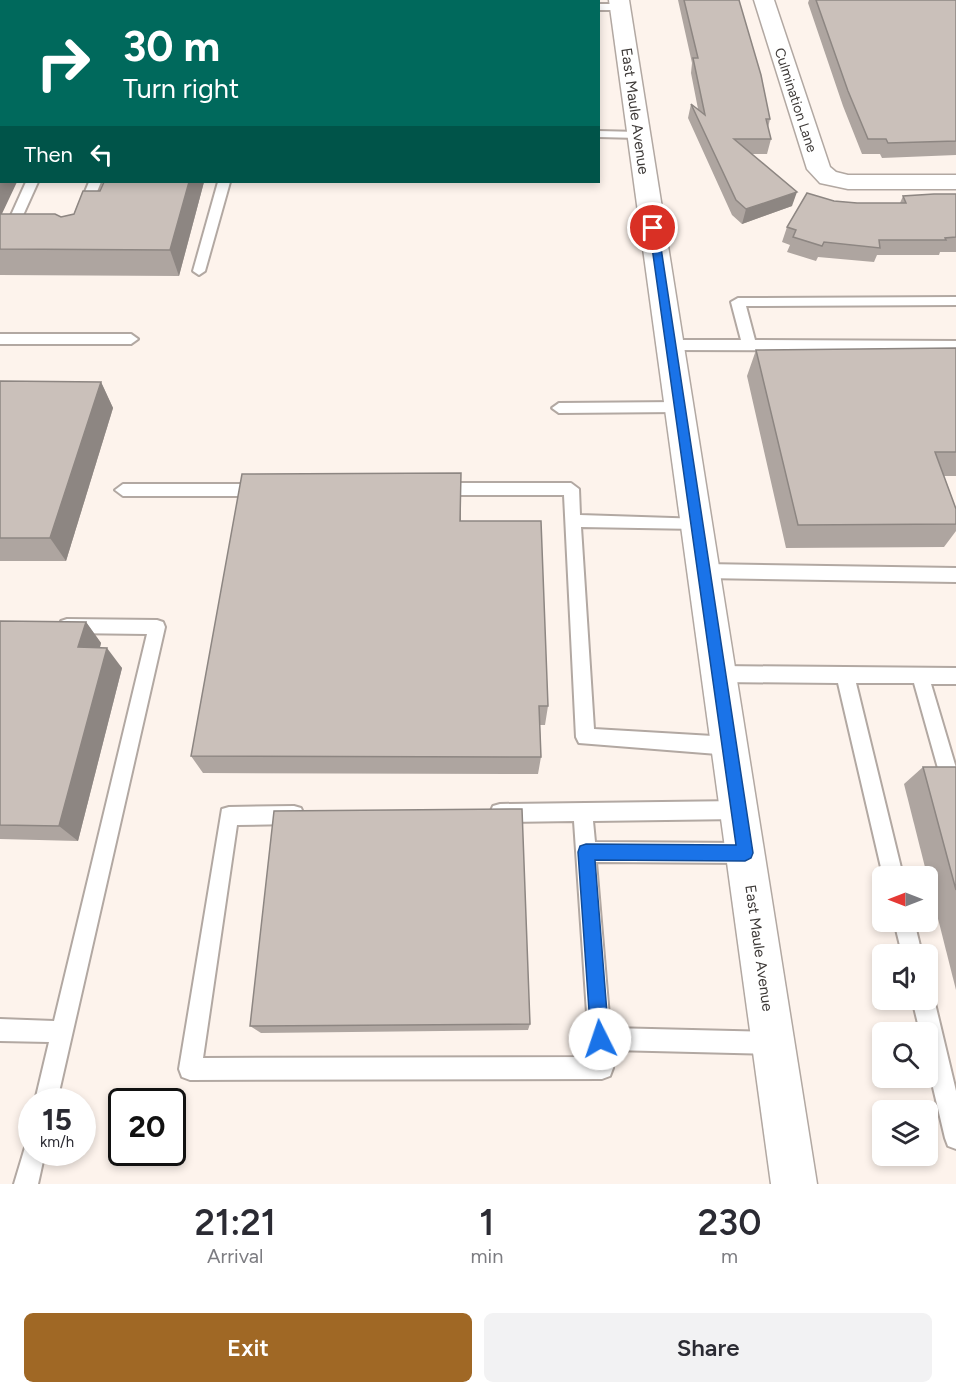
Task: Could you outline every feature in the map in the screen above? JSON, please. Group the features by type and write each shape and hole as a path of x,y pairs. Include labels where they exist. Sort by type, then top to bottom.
{"street":[{"name":"Culmination Lane","path":"764,0 819,169 828,178 848,182 956,182"},
{"name":"East Maule Avenue","path":"612,4 639,135 794,1184"}],"lane":[{"path":"600,134 639,135"},
{"path":"7,237 32,183"},
{"path":"77,226 95,183"},
{"path":"199,271 224,183"},
{"path":"749,345 738,302 956,301"},
{"path":"0,339 131,339"},
{"path":"670,345 956,346"},
{"path":"559,408 679,407"},
{"path":"123,490 277,489"},
{"path":"418,489 571,489 585,737 730,746"},
{"path":"573,521 697,524"},
{"path":"704,571 956,574"},
{"path":"45,626 158,627 49,1088"},
{"path":"719,674 956,676"},
{"path":"845,675 891,866"},
{"path":"920,675 952,786"},
{"path":"477,813 739,810"},
{"path":"312,815 229,816 190,1069 602,1068 583,812"},
{"path":"586,852 745,853"},
{"path":"926,1010 956,1138"},
{"path":"0,1030 62,1032"},
{"path":"600,1039 774,1043"},
{"path":"26,1184 30,1166"}],"building":[{"path":"684,0 739,0 761,75 770,119 766,119 771,139 734,139 797,192 746,209 736,200 691,104 705,115 693,58 698,58"},
{"path":"816,0 956,0 956,141 888,143 886,139 868,139 848,91"},
{"path":"104,183 189,183 170,250 0,249 0,214 55,214 61,217 74,214 83,191 100,191"},
{"path":"807,193 834,201 857,203 906,203 903,196 956,194 956,237 945,238 946,240 879,240 880,248 824,242 822,246 793,237 796,230 787,227"},
{"path":"956,348 956,452 935,452 956,509 956,524 798,525 756,350"},
{"path":"0,381 101,382 50,538 0,538"},
{"path":"461,473 460,521 541,521 548,706 539,706 541,757 191,756 242,474"},
{"path":"0,621 86,622 78,647 107,648 59,826 0,825"},
{"path":"923,767 956,767 956,890"},
{"path":"522,809 530,1024 250,1026 274,811"}],"route":[{"path":"600,1039 586,852 745,853 653,228"}]}
